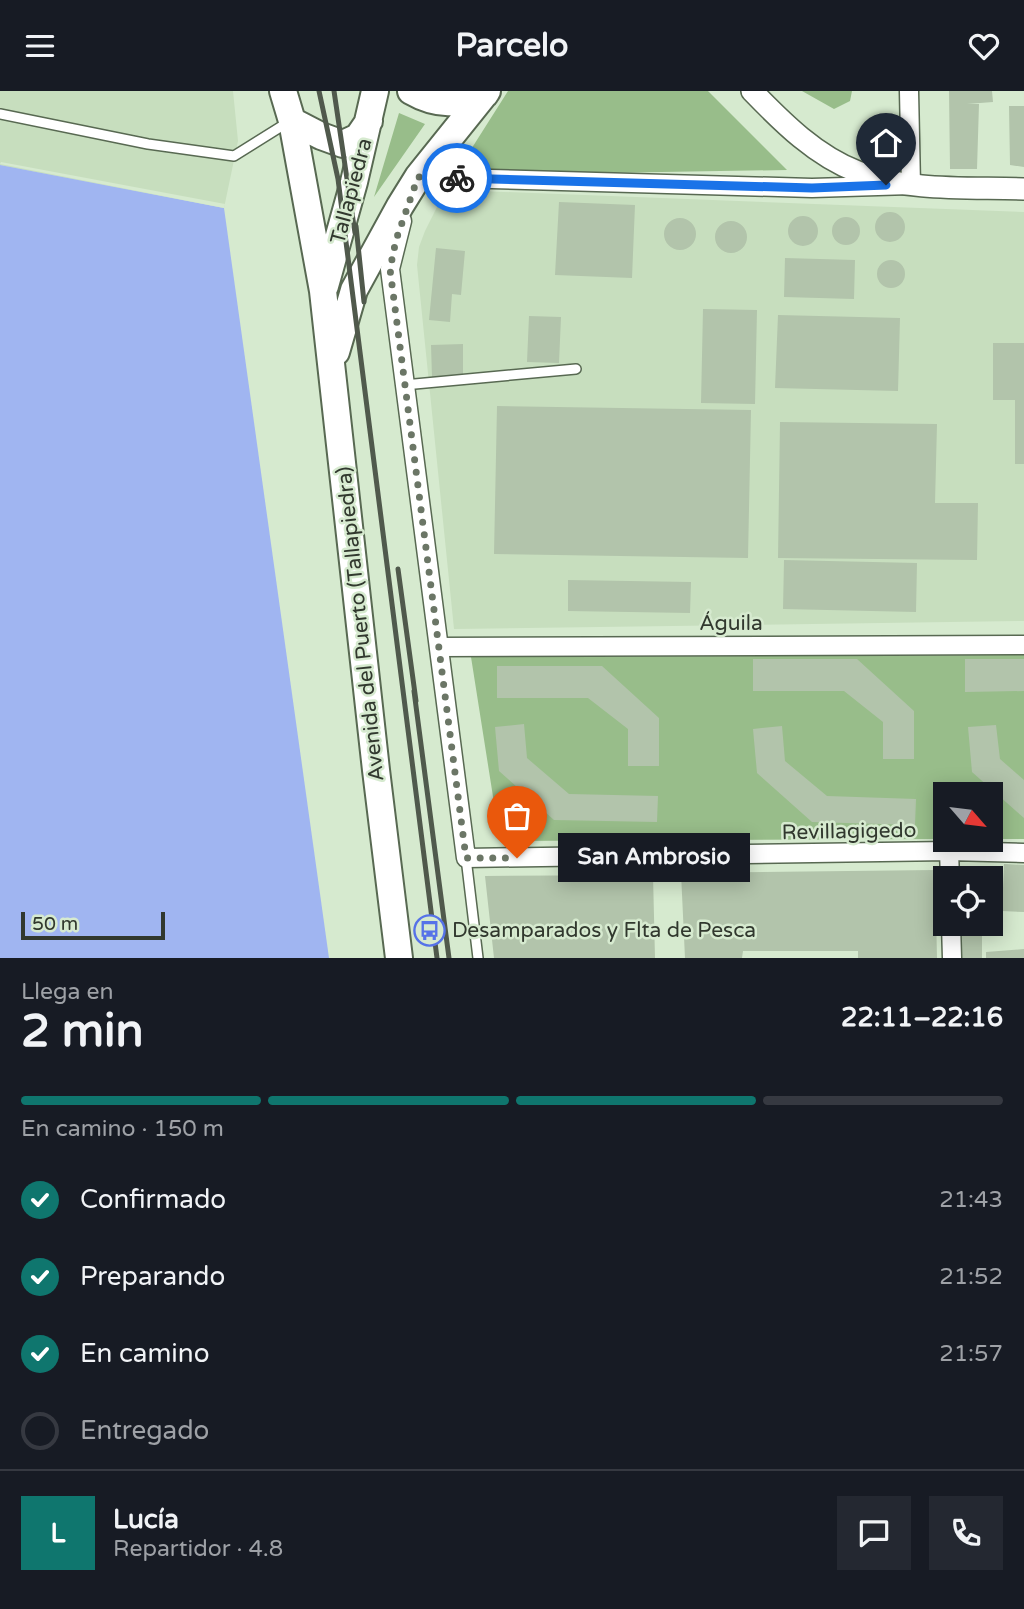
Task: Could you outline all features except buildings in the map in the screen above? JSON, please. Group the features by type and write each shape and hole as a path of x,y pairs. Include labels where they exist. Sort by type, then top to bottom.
{"main road":[{"name":"Avenida del Puerto (Tallapiedra)","path":"283,91 292,121 323,291 399,958"},
{"name":"Tallapiedra","path":"323,291 339,240 376,91"},
{"path":"411,91 422,97 446,103 466,101 486,92"},
{"name":"Tallapiedra","path":"332,368 354,290 418,177 486,92"},
{"path":"292,121 344,144 358,137 369,121"}],"street":[{"path":"752,91 786,126 824,154 859,172 911,185"},
{"path":"909,91 911,185"},
{"path":"418,177 812,188 911,185 1024,189"},
{"name":"Tallapiedra","path":"418,177 396,240 390,269 466,858"},
{"name":"Águila","path":"439,647 1024,645"},
{"name":"Revillagigedo","path":"466,858 933,851"},
{"name":"Revillagigedo","path":"986,852 1024,853"},
{"path":"951,936 952,958"}],"lane":[{"path":"0,114 148,144 234,156 292,121"},
{"path":"404,385 576,369"},
{"path":"466,858 478,958"}],"shaded area":[{"path":"0,91 233,91 238,141 224,208 0,165"},
{"path":"508,91 708,91 787,170 602,173 467,171 462,168 463,162"},
{"path":"802,91 852,91 850,101 834,109"},
{"path":"399,113 425,124 374,197"},
{"path":"454,190 1024,212 1024,621 454,629 417,265 419,247 425,231 437,207"},
{"path":"1024,655 1024,839 1003,839 1003,782 933,782 933,839 500,841 471,657"}],"water":[{"path":"0,165 224,208 329,958 0,958"}],"pier":[{"path":"1,162 225,204 224,208 0,164"}],"railway":[{"path":"319,91 338,179 437,958"},
{"path":"334,91 355,233"},
{"path":"356,226 364,302"},
{"path":"398,569 416,701"},
{"path":"414,691 449,958"}],"way so far":[{"path":"457,178 418,177 396,240 390,269 466,858 517,858"}],"place":[{"name":"San Ambrosio","path":"517,858"},
{"name":"Desamparados y Flta de Pesca","path":"429,930"}],"route":[{"path":"457,178 812,188 886,185"}]}
